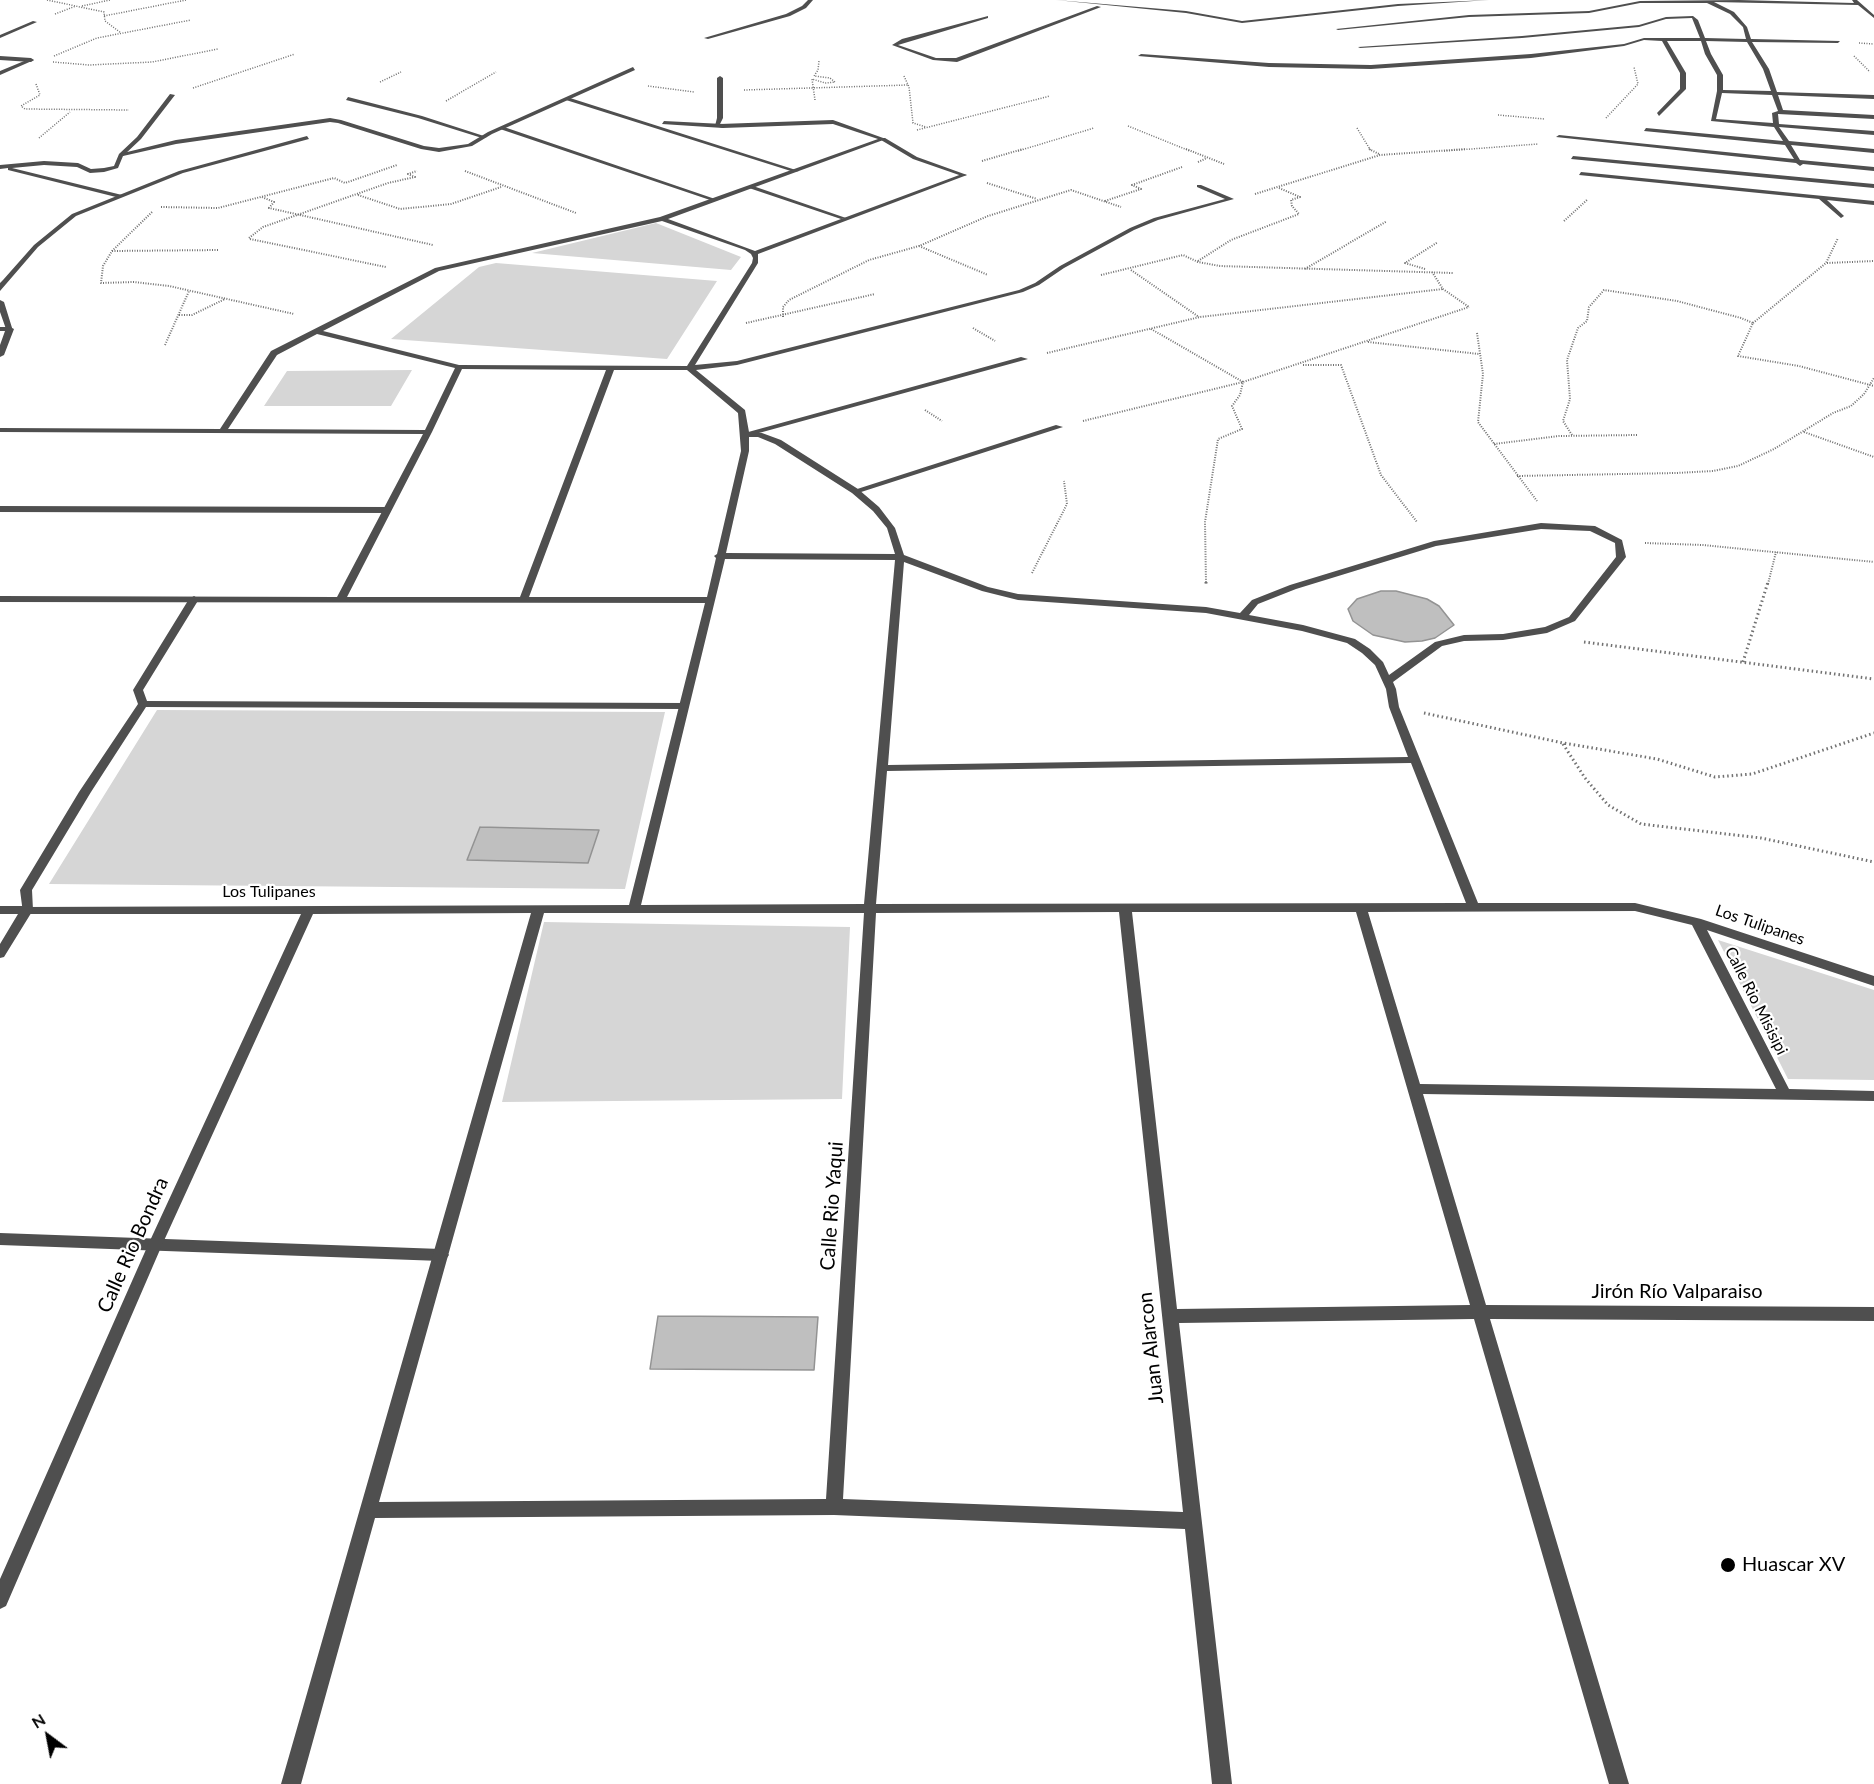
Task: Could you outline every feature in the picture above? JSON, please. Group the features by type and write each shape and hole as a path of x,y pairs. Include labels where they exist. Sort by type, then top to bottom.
{"street":[{"path":"706,38 788,15 804,8 812,0"},
{"path":"1058,0 1101,6 1176,11 1228,21 1248,22 1398,5 1487,0"},
{"path":"1390,0 1398,5"},
{"path":"1707,1 1732,13 1745,27 1749,41 1766,69 1773,95 1781,112"},
{"path":"1338,29 1469,16 1589,12 1640,2 1856,2 1874,17"},
{"path":"986,17 904,40 894,45 935,59 957,60 1101,6"},
{"path":"1360,47 1522,37 1617,28 1678,16 1693,17 1720,75 1720,91 1713,120 1874,133"},
{"path":"0,37 35,22"},
{"path":"1141,56 1269,64 1371,67 1531,56 1624,45 1644,39 1838,42"},
{"path":"1659,114 1683,89 1683,73 1664,40"},
{"path":"0,57 31,60"},
{"path":"0,73 31,60"},
{"path":"121,155 176,142 330,120 431,150 470,145 502,128 633,69"},
{"path":"720,78 720,118 717,124 723,126"},
{"path":"1720,91 1773,95 1874,97"},
{"path":"0,167 44,163 78,165 90,171 116,167 121,155 140,138 172,95"},
{"path":"348,99 420,117 484,137"},
{"path":"568,99 796,171"},
{"path":"1841,216 1820,198 1776,126 1775,113 1874,117"},
{"path":"637,121 691,126 843,123 883,139 915,158 963,175"},
{"path":"502,128 715,200"},
{"path":"1646,130 1874,151"},
{"path":"1559,137 1874,169"},
{"path":"0,290 5,281 36,246 74,215 181,171 307,138"},
{"path":"222,432 274,353 436,269 662,219 883,139"},
{"path":"1573,158 1874,186"},
{"path":"0,167 120,196"},
{"path":"1581,174 1874,203"},
{"path":"662,219 754,253 963,175"},
{"path":"1199,186 1231,199"},
{"path":"751,187 843,218"},
{"path":"316,331 459,367 689,368 737,363 1021,291 1132,229 1156,219 1231,199"},
{"path":"689,368 755,263 754,253"},
{"path":"0,302 10,329 0,355"},
{"path":"0,329 10,329"},
{"path":"745,434 1024,359"},
{"path":"340,600 428,432 459,367"},
{"path":"523,601 611,368"},
{"path":"634,908 711,600 719,556 745,451 742,412 689,368"},
{"path":"855,491 1059,427"},
{"path":"0,430 428,432"},
{"path":"745,434 759,435 778,442 855,491 876,509 891,528 900,557"},
{"path":"0,509 387,510"},
{"path":"1244,615 1246,609 1268,596 1434,544 1515,528 1592,528 1619,542 1621,557 1572,619 1546,630 1503,637 1464,638 1439,644 1387,681"},
{"path":"719,556 900,557 985,588 1018,597 1206,610 1244,615 1351,641 1379,664 1391,689 1394,707 1414,760 1473,906"},
{"name":"Calle Rio Yaqui","path":"834,1507 870,908 900,557"},
{"path":"0,599 711,600"},
{"path":"143,704 138,690 195,599"},
{"path":"143,704 684,706"},
{"path":"0,954 27,910 26,890 85,792 143,704"},
{"path":"882,768 1414,760"},
{"name":"Juan Alarcon","path":"1125,907 1191,1521 1222,1784"},
{"path":"1361,907 1619,1784"},
{"name":"Los Tulipanes","path":"0,910 1635,907 1697,922 1874,981"},
{"path":"291,1784 539,908"},
{"name":"Calle Rio Bondra","path":"0,1600 155,1245 309,909"},
{"name":"Calle Rio Misisipi","path":"1697,922 1786,1096"},
{"path":"1415,1089 1874,1096"},
{"path":"0,1239 441,1255"},
{"name":"Jirón Río Valparaiso","path":"1169,1316 1480,1312 1874,1314"},
{"path":"369,1510 834,1507 1191,1521"}],"path":[{"path":"47,0 104,12 105,21 122,33"},
{"path":"81,6 110,0"},
{"path":"104,16 186,0"},
{"path":"42,61 97,38 191,20"},
{"path":"1599,125 1638,84 1628,48 1624,45"},
{"path":"31,60 131,64 218,49"},
{"path":"172,95 295,54"},
{"path":"817,122 812,79 825,83 835,82 830,78 814,76 818,70 819,61"},
{"path":"420,117 496,72"},
{"path":"904,76 908,85 914,123 926,127"},
{"path":"610,80 666,89 719,92 767,88 908,85"},
{"path":"40,94 21,106 25,110 59,111 162,109"},
{"path":"883,139 1050,96"},
{"path":"1128,126 1224,164"},
{"path":"950,170 1094,128"},
{"path":"1357,128 1370,150 1380,155"},
{"path":"1231,199 1279,188 1380,155 1540,144 1537,136 1559,137"},
{"path":"1196,162 1207,158"},
{"path":"332,322 190,291 134,282 101,283 103,266 112,251 157,207 218,208 334,178 345,183 402,164"},
{"path":"1105,201 1141,189 1132,185 1185,166"},
{"path":"458,168 502,187 619,228"},
{"path":"418,171 408,174 415,177 388,183 263,227 249,238 424,275"},
{"path":"963,175 1038,200"},
{"path":"356,195 400,209 451,204 502,187"},
{"path":"1198,262 1231,240 1299,214 1291,200 1300,197 1279,188"},
{"path":"783,317 783,307 789,300 869,260 919,246 987,216 1071,190 1156,219"},
{"path":"262,197 274,202 269,208 437,246"},
{"path":"1841,216 1838,238 1826,262 1753,323 1738,356 1799,366 1872,386"},
{"path":"1304,270 1387,221"},
{"path":"1059,427 1243,382 1301,364 1324,353 1367,342 1470,307 1443,289 1431,271 1405,263 1438,243"},
{"path":"919,246 1021,291"},
{"path":"112,251 219,250"},
{"path":"1183,255 1198,262 1220,266 1453,273"},
{"path":"1826,262 1874,261"},
{"path":"1130,270 1200,317"},
{"path":"945,311 1024,359 1200,317 1443,289"},
{"path":"1572,435 1563,421 1570,399 1567,360 1578,328 1587,321 1589,307 1604,290 1677,301 1753,323"},
{"path":"165,345 190,291"},
{"path":"713,330 783,317 875,294"},
{"path":"179,315 192,315 226,299"},
{"path":"1151,329 1243,382"},
{"path":"1477,333 1483,374 1478,422 1558,527"},
{"path":"1367,342 1479,354"},
{"path":"1301,364 1341,365 1381,475 1434,544"},
{"path":"1517,476 1713,471 1738,466 1803,432 1833,413 1851,406 1872,386 1874,378"},
{"path":"1206,610 1205,522 1218,440 1242,429 1232,406 1240,395 1243,382"},
{"path":"1803,432 1874,457"},
{"path":"1494,444 1572,435 1638,435"},
{"path":"1018,597 1067,504 1064,481"},
{"path":"1619,542 1703,545 1874,562"},
{"path":"1743,662 1766,592 1776,552"},
{"path":"1574,641 1874,679"},
{"path":"1394,707 1497,727 1563,743 1657,759 1715,777 1752,774 1874,733"},
{"path":"1563,743 1585,778 1608,805 1641,824 1761,838 1874,862"}],"shaded area":[{"path":"656,223 741,257 731,270 532,253"},
{"path":"496,263 717,281 667,359 391,339 479,267"},
{"path":"412,370 391,406 264,406 287,371"},
{"path":"157,710 665,712 625,889 49,884"},
{"path":"544,922 850,927 842,1099 502,1102"},
{"path":"1718,940 1874,990 1874,1080 1788,1079"}],"building":[{"path":"1381,591 1396,591 1427,599 1439,606 1454,625 1435,638 1422,641 1405,642 1373,635 1353,621 1348,609 1357,599"},
{"path":"480,827 599,830 588,863 467,860"},
{"path":"658,1316 818,1317 814,1370 650,1369"}],"place":[{"name":"Huascar XV","path":"1728,1565"}]}
